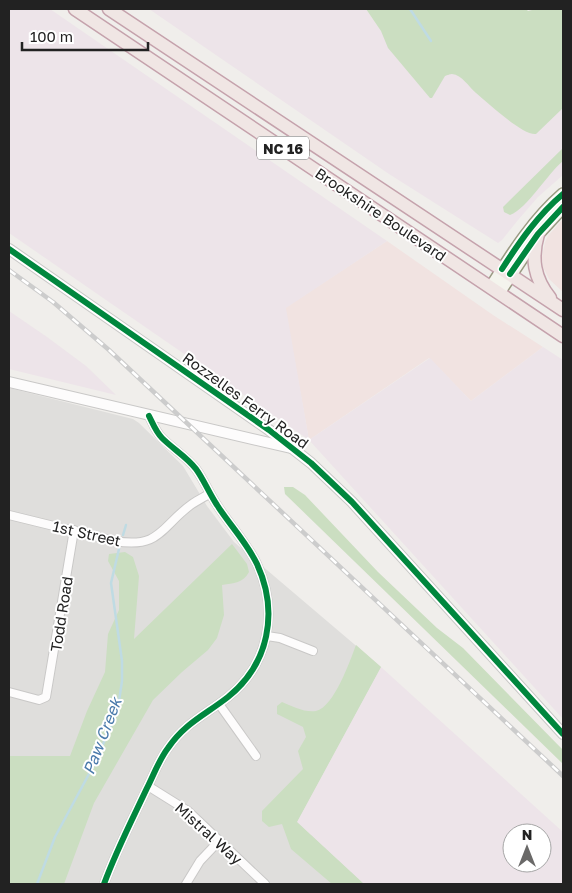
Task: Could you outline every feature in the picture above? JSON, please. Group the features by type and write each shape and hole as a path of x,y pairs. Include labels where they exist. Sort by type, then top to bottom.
{"highway":[{"name":"Brookshire Boulevard","path":"75,9 563,336"},
{"name":"Brookshire Boulevard","path":"109,9 560,308"},
{"path":"538,234 534,252 536,274 541,286 560,308"}],"main road":[{"path":"495,290 527,232 545,210 563,194"},
{"path":"506,272 563,207"}],"street":[{"name":"Rozzelles Ferry Road","path":"9,249 269,430 331,481 563,734"},
{"path":"9,382 294,449"},
{"path":"104,884 114,857 159,762 176,736 191,722 219,704 240,686 257,664 267,636 268,605 262,576 256,562 210,494 195,467 162,438 149,416"},
{"name":"1st Street","path":"9,515 123,542 144,542 167,529 192,503 210,494"},
{"name":"Todd Road","path":"9,692 39,700 46,697 74,530"},
{"path":"267,636 280,638 313,651"},
{"path":"219,704 256,756"},
{"name":"Mistral Way","path":"148,786 188,811 266,884"},
{"path":"186,884 200,861 219,841"}],"shaded area":[{"path":"9,9 50,9 387,241 286,308 309,440 9,233"},
{"path":"149,9 366,9 393,48 536,9 563,9 563,175 538,197 498,243 389,174"},
{"path":"563,219 563,292 549,279 543,267 542,257 548,236"},
{"path":"387,241 493,315 543,347 471,401 429,358 309,440 285,308"},
{"path":"9,311 86,366 116,395 9,369"},
{"path":"543,347 563,360 563,719 309,440 430,358 471,401"},
{"path":"9,388 133,419 139,423 183,466 207,506 234,542 381,667 297,822 364,884 9,884"},
{"path":"381,667 563,832 563,884 364,884 297,822"}],"green space":[{"path":"366,9 526,9 528,11 536,9 563,9 563,108 536,134 523,130 514,124 456,75 445,76 432,98 430,98 388,48 381,31"},
{"path":"563,148 563,161 524,205 510,215 504,212 503,207"},
{"path":"284,487 293,487 305,495 378,572 437,628 463,648 563,750 563,764 285,494"},
{"path":"232,544 247,564 249,572 241,580 222,585 224,615 217,638 208,650 153,700 94,803 64,884 9,884 9,756 70,756 87,711 105,672 108,634 119,610 119,581 108,561 109,554 125,552 133,557 139,576 134,639"},
{"path":"356,645 381,667 297,822 364,884 332,884 291,849 282,824 269,827 262,821 262,811 303,769 298,751 306,737 303,727 277,714 277,706 282,702 307,711 316,711 323,708 335,693"}],"waterway":[{"path":"410,9 431,41"},
{"name":"Paw Creek","path":"123,535 126,525"},
{"name":"Paw Creek","path":"37,884 55,837 96,761 119,701 122,661 111,583 119,549"}],"railway":[{"path":"9,270 53,302 109,350 563,776"}],"cycle path":[{"path":"502,269 530,229 563,194"},
{"path":"510,274 538,234 563,207"},
{"path":"9,249 269,430 311,463 352,502 563,734"},
{"path":"104,884 124,836 165,753 181,732 228,697 242,684 253,669 261,653 266,636 268,618 268,600 264,582 253,556 217,505 196,469 160,436 149,416"}]}
